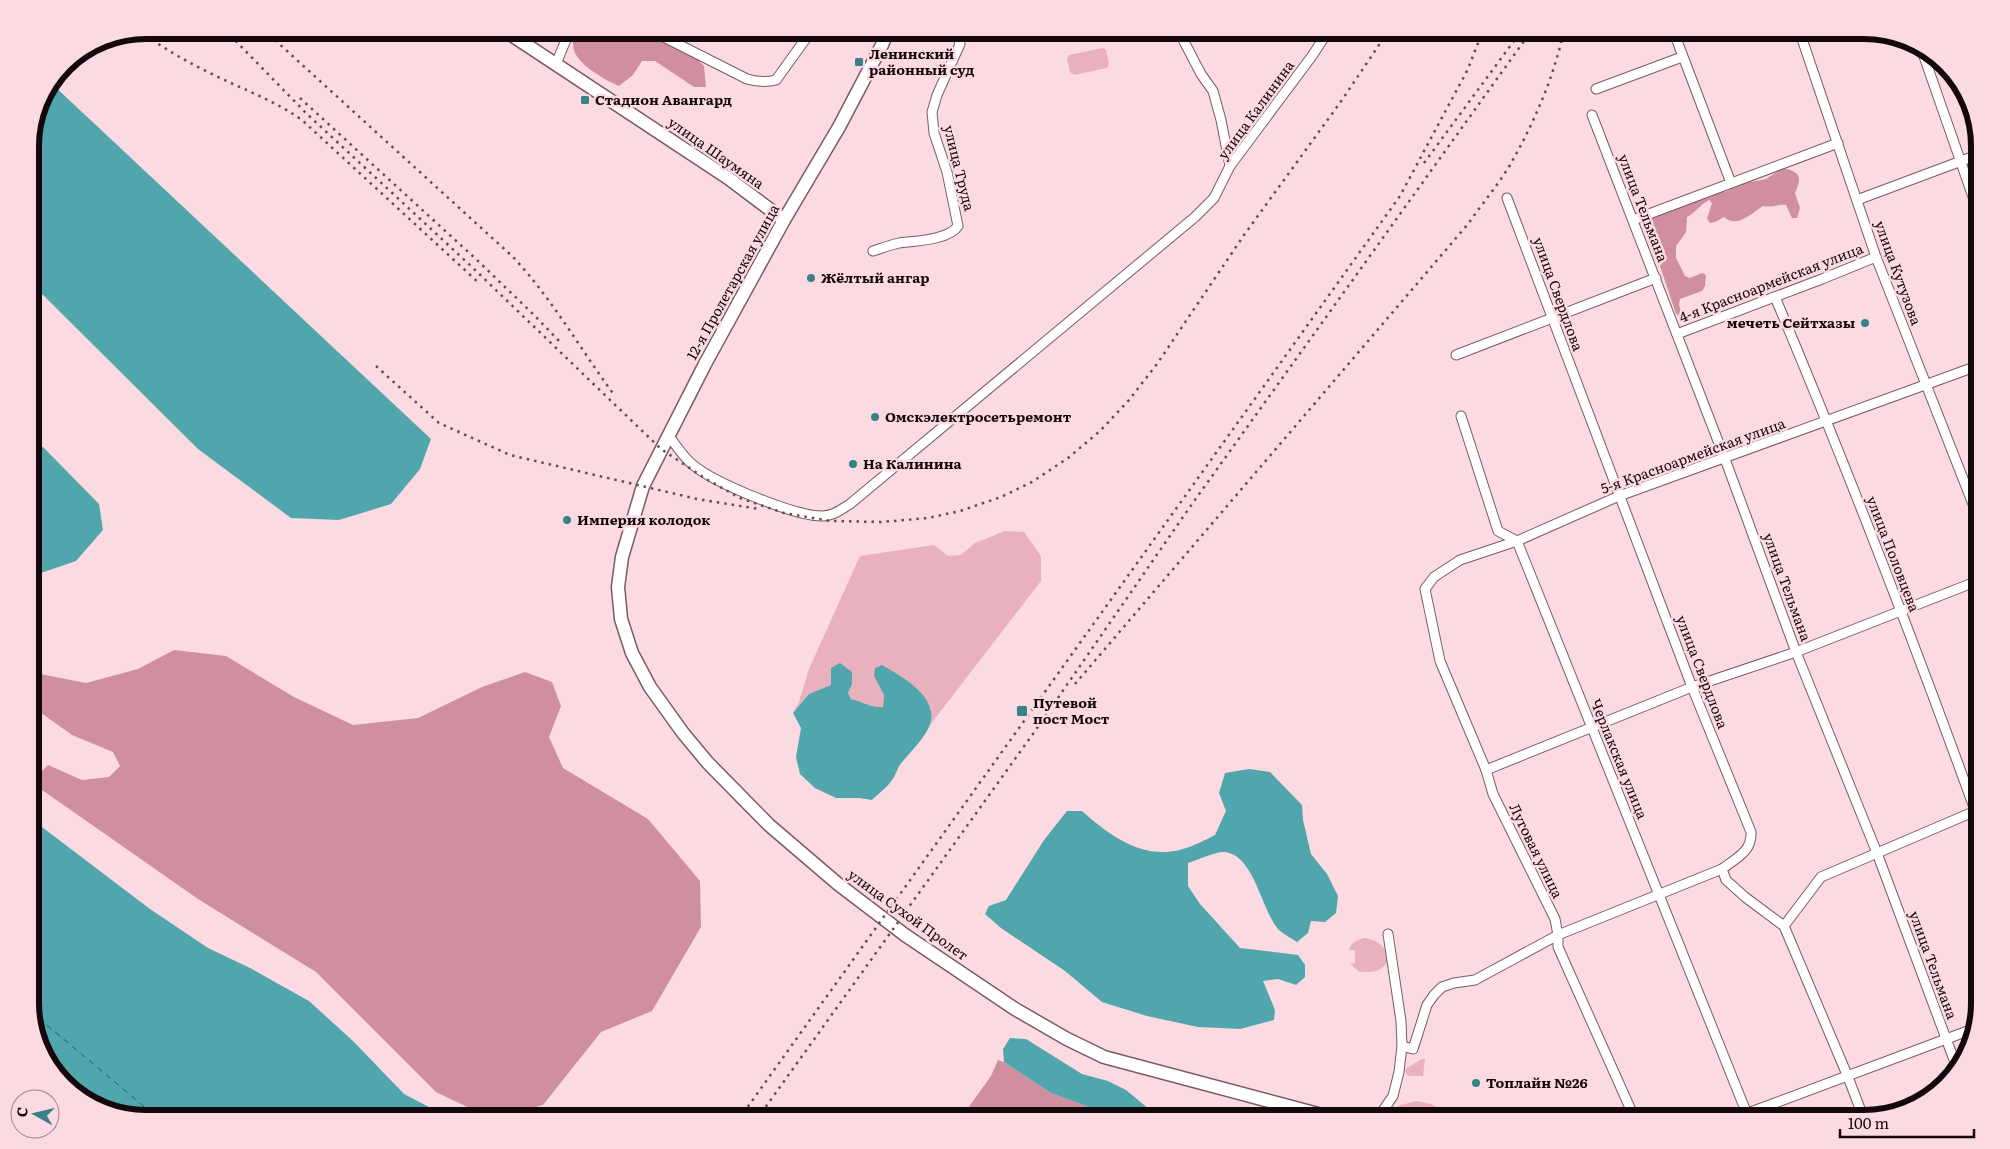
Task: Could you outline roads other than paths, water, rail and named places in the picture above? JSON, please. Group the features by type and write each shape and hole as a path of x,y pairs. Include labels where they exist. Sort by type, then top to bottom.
{"main road":[{"name":"улица Шаумяна","path":"518,39 728,178 784,220"},
{"name":"12-я Пролетарская улица","path":"622,557 643,486 668,435 784,220 838,127 883,39"},
{"name":"улица Сухой Пролет","path":"622,557 618,587 621,619 632,653 650,687 683,733 708,763 769,824 838,884 913,941 1016,1008 1084,1048 1124,1064 1302,1110"}],"street":[{"path":"556,64 566,39"},
{"path":"668,39 747,79 757,82 776,80 806,39"},
{"name":"улица Труда","path":"873,251 902,243 922,241 957,229 958,222 954,200 934,133 932,112 960,44 959,39"},
{"path":"1183,39 1201,74 1213,91 1230,166"},
{"name":"улица Калинина","path":"668,435 691,464 719,482 786,508 815,515 832,515 850,504 1195,217 1214,198 1230,166 1323,39"},
{"path":"1676,39 1731,183"},
{"name":"улица Кутузова","path":"1802,39 1876,257 1971,499"},
{"path":"1596,89 1682,57"},
{"path":"1929,61 1959,161 1971,193"},
{"name":"улица Тельмана","path":"1592,115 1725,459 1796,652 1877,853 1954,1061"},
{"path":"1633,220 1838,143"},
{"path":"1857,200 1971,157"},
{"name":"улица Свердлова","path":"1402,1046 1413,1049 1426,1005 1442,987 1475,980 1558,935 1722,869 1747,850 1751,842 1751,832 1692,687 1507,198"},
{"name":"4-я Красноармейская улица","path":"1677,334 1876,257"},
{"path":"1456,355 1656,278"},
{"name":"улица Половцева","path":"1775,297 1827,421 1971,792"},
{"name":"5-я Красноармейская улица","path":"1426,589 1434,577 1460,560 1517,542 1620,496 1971,368"},
{"path":"1462,416 1498,531 1517,542"},
{"name":"Черлакская улица","path":"1517,542 1746,1110"},
{"path":"1486,770 1692,687 1796,652 1971,583"},
{"name":"Луговая улица","path":"1426,589 1440,661 1486,770 1493,794 1531,874 1539,885 1555,919 1558,947 1631,1110"},
{"path":"1784,926 1821,877 1971,813"},
{"path":"1722,869 1726,880 1744,897 1784,926 1861,1110"},
{"path":"1383,1110 1393,1096 1402,1046 1401,1021 1388,934"},
{"path":"1763,1110 1968,1032"}],"water":[{"path":"56,88 431,439 420,469 391,504 339,520 291,518 198,449 39,291 39,139 42,118"},
{"path":"39,444 99,504 103,530 76,561 39,574"},
{"path":"840,663 852,672 852,684 848,693 851,699 883,707 884,695 874,676 875,668 882,665 917,689 930,707 931,716 927,732 901,763 894,777 872,800 836,798 815,788 800,774 796,757 801,728 793,713 809,694 831,685 831,668"},
{"path":"1249,769 1270,772 1302,805 1303,820 1311,854 1327,874 1338,896 1336,913 1325,922 1311,921 1308,933 1297,942 1278,929 1250,872 1235,855 1221,852 1188,863 1188,886 1200,904 1240,948 1298,955 1305,965 1305,977 1296,985 1278,979 1263,981 1275,1010 1274,1020 1240,1029 1198,1027 1147,1016 1102,1002 1065,971 1001,928 985,914 989,906 1006,900 1044,840 1067,811 1082,811 1116,837 1141,849 1169,852 1183,849 1215,835 1226,811 1219,793 1225,773"},
{"path":"39,825 150,909 208,948 250,968 309,1001 354,1042 404,1094 435,1110 146,1110 118,1107 92,1096 81,1088 65,1074 57,1063 44,1038 41,1024 39,1010"},
{"path":"1010,1038 1026,1039 1082,1074 1108,1081 1126,1090 1150,1110 1092,1110 1051,1093 1004,1062 1003,1049"}],"railway":[{"path":"151,39 186,61 271,101 302,120 480,284"},
{"path":"234,39 307,114 472,267 661,449 706,479 740,498 784,513 831,521 881,522 928,518 960,511 1001,497 1032,482 1068,458 1100,431 1129,400 1157,364 1244,235 1342,100 1383,39"},
{"path":"274,39 512,256 553,306 615,396"},
{"path":"745,1110 1400,196 1468,69 1480,39"},
{"path":"1424,163 1515,39"},
{"path":"763,1110 1035,731 1192,504 1526,39"},
{"path":"1075,684 1468,224 1495,187 1519,149 1549,82 1562,39"},
{"path":"300,98 477,260 562,344"},
{"path":"376,366 439,423 510,455 697,499 759,509"}],"place":[{"name":"Ленинский районный суд","path":"859,62"},
{"name":"Стадион Авангард","path":"585,100"},
{"name":"Жёлтый ангар","path":"811,278"},
{"name":"мечеть Сейтхазы","path":"1865,323"},
{"name":"Омскэлектросетьремонт","path":"875,417"},
{"name":"На Калинина","path":"853,464"},
{"name":"Империя колодок","path":"567,520"},
{"name":"Путевой пост Мост","path":"1022,711"},
{"name":"Топлайн №26","path":"1476,1083"}]}
